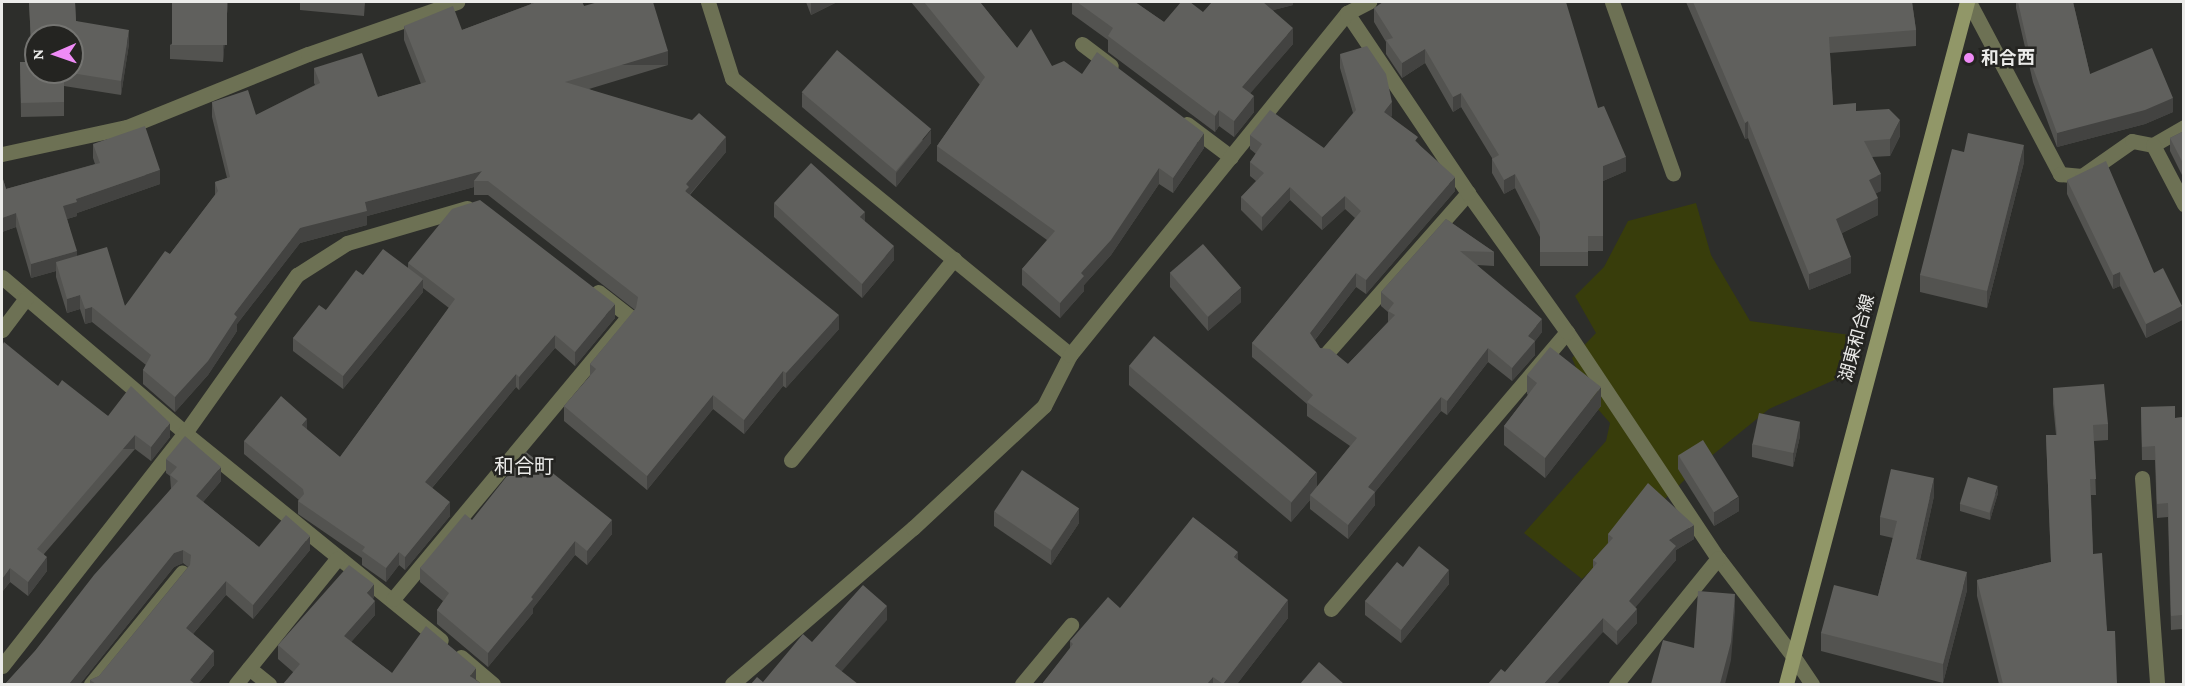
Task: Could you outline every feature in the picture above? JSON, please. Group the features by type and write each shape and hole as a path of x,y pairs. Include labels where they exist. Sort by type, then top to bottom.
{"main road":[{"name":"湖東和合線","path":"1786,684 1968,2"}],"street":[{"path":"2,154 127,127 308,54 457,2"},
{"path":"708,2 732,78 1070,355"},
{"path":"732,684 913,528 1044,406 1070,355 1347,13 1369,2"},
{"path":"1612,2 1673,173"},
{"path":"1968,2 2060,174 2082,176 2132,141 2153,145 2184,127"},
{"path":"1347,13 1468,193 1567,332 1718,558 1812,684"},
{"path":"1082,44 1128,80"},
{"path":"1175,115 1231,157"},
{"path":"2153,145 2184,204"},
{"path":"1326,354 1468,193"},
{"path":"2,666 185,433 297,275 348,243 482,203"},
{"path":"791,460 954,259"},
{"path":"2,277 185,433 338,559 393,599 493,684"},
{"path":"393,599 629,316 584,280"},
{"path":"2,330 26,298"},
{"path":"1330,609 1567,332"},
{"path":"2142,478 2157,684"},
{"path":"1616,684 1718,558"},
{"path":"236,684 338,559"},
{"path":"91,684 182,573"},
{"path":"1022,684 1071,625"},
{"path":"249,668 269,684"}],"green space":[{"path":"1696,203 1711,255 1750,321 1857,336 1850,373 1769,409 1699,466 1582,579 1524,533 1606,441 1610,423 1589,399 1572,358 1596,333 1575,296 1604,267 1628,221"}],"building":[{"path":"29,2 75,2 76,21 129,30 121,81 84,75 84,24 30,24"},
{"path":"172,2 227,2 227,45 172,45"},
{"path":"537,2 582,2 584,6 598,2 653,2 668,51 565,82 692,120 699,113 726,137 686,184 689,187 685,191 839,315 786,373 783,371 744,420 713,395 647,476 564,406 596,369 590,364 636,308 638,297 488,181 474,181 482,171 365,202 367,211 300,228 234,314 237,317 208,361 175,397 143,370 151,355 92,307 85,309 80,295 67,299 56,262 107,247 125,306 165,251 170,254 218,191 215,182 230,177 212,102 248,90 256,115 320,83 314,68 362,53 378,97 426,82 404,26 453,6 462,30"},
{"path":"924,2 980,2 1017,48 1031,29 1052,66 1064,61 1082,74 1097,52 1204,133 1173,178 1159,168 1111,240 1081,273 1084,276 1060,303 1022,269 1055,231 937,146 985,77"},
{"path":"1077,2 1135,2 1164,22 1181,2 1190,2 1203,12 1212,2 1263,2 1293,28 1242,87 1254,96 1234,121 1219,110 1215,116 1108,36 1113,28"},
{"path":"1383,2 1566,2 1598,108 1604,106 1626,157 1603,166 1603,236 1588,236 1588,252 1540,252 1540,222 1515,174 1504,180 1492,159 1499,155 1461,93 1453,97 1425,49 1402,63 1386,40 1393,38 1374,8"},
{"path":"1693,2 1912,2 1916,30 1829,37 1833,105 1856,103 1856,111 1889,109 1900,120 1890,139 1864,141 1881,174 1869,180 1878,198 1836,219 1851,257 1809,274 1748,121 1745,123"},
{"path":"2018,2 2073,2 2090,74 2152,48 2173,98 2145,110 2057,133 2033,68"},
{"path":"1367,46 1386,74 1392,102 1384,112 1418,137 1415,141 1455,177 1366,280 1356,273 1310,333 1320,348 1330,349 1348,364 1395,315 1388,311 1394,303 1381,292 1446,219 1494,252 1460,251 1542,319 1528,336 1535,341 1512,368 1488,348 1447,401 1441,397 1368,487 1375,492 1348,525 1310,495 1357,438 1307,402 1313,395 1252,343 1361,211 1345,196 1322,217 1290,187 1262,217 1241,197 1264,173 1250,162 1262,144 1250,135 1270,110 1324,148 1356,110 1340,54"},
{"path":"837,50 931,129 896,171 802,92"},
{"path":"20,62 24,62 24,84 64,84 64,102 21,103"},
{"path":"145,126 160,170 76,199 77,202 63,206 77,251 31,264 16,213 2,218 2,176 6,189 100,163 93,144"},
{"path":"2184,131 2184,165 2170,138"},
{"path":"1968,133 2024,145 1987,291 1920,275 1952,149 1964,152"},
{"path":"2106,161 2154,273 2163,268 2182,306 2146,324 2120,272 2113,275 2067,180"},
{"path":"811,163 865,212 860,217 894,246 862,284 774,203"},
{"path":"480,200 615,304 575,352 555,335 519,377 516,374 425,482 450,502 405,557 399,552 386,568 362,551 365,547 298,501 304,494 303,489 244,441 281,396 307,419 302,425 340,457 455,299 408,263 452,209"},
{"path":"1203,244 1241,288 1208,317 1170,273"},
{"path":"383,249 423,279 343,376 293,338 319,305 326,310 356,270 363,275"},
{"path":"1154,336 1316,472 1291,502 1129,366"},
{"path":"4,342 58,386 62,380 108,416 131,386 170,423 151,447 135,435 37,549 47,557 28,582 10,568 2,579 2,346"},
{"path":"1550,347 1601,387 1545,458 1504,426 1537,383 1527,375"},
{"path":"2104,384 2108,424 2093,425 2096,479 2090,479 2093,554 2102,553 2107,631 2115,631 2117,684 2003,684 1977,580 2051,562 2046,435 2057,435 2053,388"},
{"path":"2175,406 2175,418 2184,417 2184,650 2182,615 2171,616 2168,503 2157,504 2155,446 2142,447 2141,407"},
{"path":"1759,413 1800,422 1793,453 1752,444"},
{"path":"185,436 221,467 196,496 259,547 286,515 310,536 253,605 226,581 186,628 214,651 190,680 195,684 96,684 90,680 99,676 190,565 191,555 183,550 174,553 69,684 5,684 35,651 94,575 178,481 170,475 177,467 166,459"},
{"path":"1703,440 1739,497 1714,512 1678,455"},
{"path":"526,452 612,520 587,551 575,541 531,597 533,599 488,653 437,610 449,593 420,568 465,514 472,520"},
{"path":"1891,469 1934,478 1916,559 1967,572 1943,664 1821,633 1834,585 1878,596 1897,521 1880,517"},
{"path":"1022,470 1079,509 1051,550 994,511"},
{"path":"1968,477 1998,486 1989,513 1960,504"},
{"path":"1648,483 1694,525 1669,540 1676,546 1629,601 1637,609 1617,631 1603,618 1544,684 1488,684 1501,669 1505,672 1597,563 1593,560 1613,538 1608,534"},
{"path":"1193,517 1238,552 1234,557 1288,600 1223,684 1213,677 1207,684 1042,684 1073,644 1070,641 1108,597 1120,608"},
{"path":"1419,546 1449,570 1401,630 1365,601 1397,562 1403,567"},
{"path":"349,565 374,584 367,593 375,601 344,636 392,673 426,626 476,668 470,676 482,684 283,684 300,664 278,645"},
{"path":"863,585 887,606 835,666 858,684 751,684 757,677 763,682 803,634 812,642"},
{"path":"1698,591 1735,594 1731,642 1720,684 1651,684 1663,640 1694,648"},
{"path":"1319,662 1344,684 1300,684"}],"place":[{"name":"和合西","path":"1969,58"}],"district":[{"name":"和合町","path":"524,466"}]}
